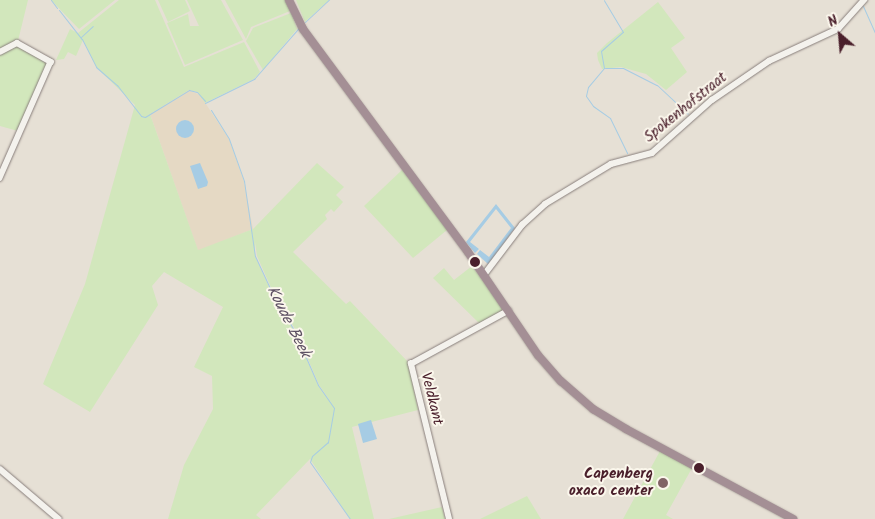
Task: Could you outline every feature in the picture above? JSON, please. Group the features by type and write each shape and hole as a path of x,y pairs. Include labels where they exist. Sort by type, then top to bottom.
{"street":[{"path":"289,0 303,29 484,275 548,367 593,409 793,519"},
{"name":"Spokenhofstraat","path":"484,275 517,231 545,204 611,164 652,153 712,100 754,71 779,55 838,29 864,0"},
{"path":"0,52 17,43 51,62 0,178"},
{"name":"Veldkant","path":"449,519 411,364 508,311"},
{"path":"0,469 59,519"}],"shaded area":[{"path":"189,90 200,95 229,139 244,181 253,229 198,251 150,114"}],"green space":[{"path":"0,0 28,0 17,45 48,62 18,131 0,126"},
{"path":"51,0 115,0 79,29"},
{"path":"119,0 155,0 184,67 244,42 260,72 254,79 205,103 197,92 189,90 150,114 198,250 253,229 317,163 344,187 336,195 343,202 334,212 331,209 325,215 327,219 293,252 346,304 350,301 408,362 418,410 352,427 374,519 350,519 310,459 256,515 261,519 168,519 184,465 213,409 212,376 194,367 223,307 164,272 152,286 158,305 90,412 43,384 85,284 135,105 96,67 83,40 76,56 68,52 64,59 56,60 70,29 78,33","holes":["255,242 257,256 272,290 295,329 319,385 335,408 318,385 294,330 271,291 255,256"]},
{"path":"158,0 185,0 190,11 168,22"},
{"path":"187,0 221,0 243,40 185,65 167,23 188,14 190,26 199,26"},
{"path":"225,0 285,0 290,11 251,27 246,39"},
{"path":"296,0 329,0 305,22"},
{"path":"658,2 685,38 671,48 687,72 666,90 646,74 621,67 602,69 597,53"},
{"path":"291,13 297,29 263,70 246,41 253,28"},
{"path":"402,170 447,230 413,258 364,206"},
{"path":"472,266 503,310 480,324 433,278 444,268 454,280"},
{"name":"Capenberg oxaco center","path":"660,451 692,468 666,515 673,519 623,519"},
{"path":"527,496 541,519 480,519"},
{"path":"442,507 445,519 389,519"}],"water":[{"path":"181,120 189,120 194,125 192,136 181,138 176,133 176,125"},
{"path":"200,163 208,182 207,186 198,189 190,166"},
{"path":"496,204 515,228 488,264 477,254 480,250 489,257 511,228 496,209 470,242 479,249 475,253 466,242"},
{"path":"371,420 377,439 363,443 358,424"}],"waterway":[{"name":"Koude Beek","path":"51,0 57,8"},
{"path":"305,22 329,0"},
{"path":"604,0 623,32 601,51 604,68"},
{"path":"863,6 875,33"},
{"name":"Koude Beek","path":"59,10 82,39 96,67 117,85 141,116 145,117 189,90 197,92 205,101"},
{"path":"81,37 93,26"},
{"path":"205,103 254,79 298,29"},
{"path":"604,68 588,87 586,96 593,106 610,118 627,153"},
{"path":"605,68 623,68 657,85 688,114"},
{"name":"Koude Beek","path":"211,110 229,139 244,181 255,256 271,291 294,330 318,385 334,408 328,442 312,456 310,462 350,519"}],"transit line":[{"path":"289,0 303,29 468,252 538,355 561,381 593,409 626,429 793,519"}],"place":[{"name":"Capenberg oxaco center","path":"663,483"}]}
